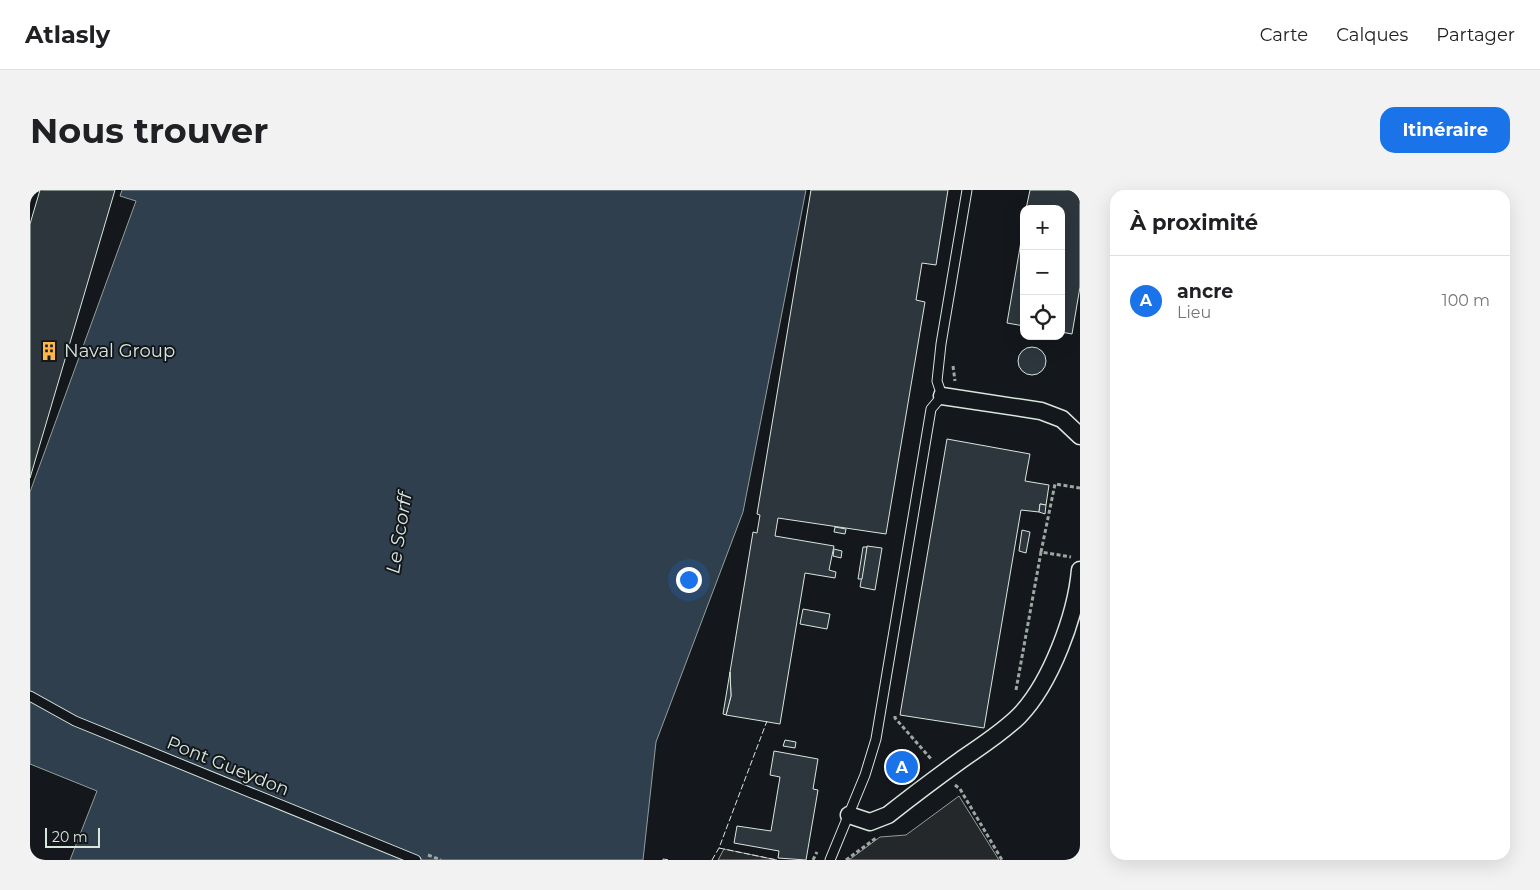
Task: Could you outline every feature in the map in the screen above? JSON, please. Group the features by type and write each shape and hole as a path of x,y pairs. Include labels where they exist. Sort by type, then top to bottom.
{"street":[{"path":"942,396 1041,411 1062,419 1080,436"},
{"path":"849,815 870,822 888,815 951,775 1020,715 1042,685 1063,638 1079,591 1076,564"}],"lane":[{"path":"830,860 865,775 876,739 931,409 942,396 937,381 941,344 967,190"},
{"name":"Pont Gueydon","path":"30,696 75,721 416,860"}],"path":[{"path":"1014,696 1055,484 1080,488"},
{"path":"1041,552 1076,564"},
{"path":"896,708 895,718 951,775 951,783 960,789 1002,860"},
{"path":"846,860 876,838"}],"shaded area":[{"path":"959,796 999,860 849,860 880,837 906,835"},
{"path":"724,849 777,860 718,860"}],"water":[{"name":"Le Scorff","path":"122,190 806,190 743,512 656,742 643,860 70,860 97,791 30,764 30,492 136,201 120,196"}],"building":[{"name":"Naval Group","path":"40,190 115,190 30,478 30,224"},
{"path":"811,190 948,190 936,265 922,263 916,300 925,302 886,534 778,518 775,536 834,546 829,570 836,572 835,578 805,573 780,724 726,715 731,696 730,672 753,532 757,533 760,515 757,514"},
{"path":"1030,190 1080,190 1080,287 1072,334 1065,333 1065,205 1027,205"},
{"path":"1020,247 1020,325 1007,323"},
{"path":"1032,347 1042,351 1046,361 1042,371 1032,375 1022,371 1018,361 1022,351"},
{"path":"947,439 1030,454 1025,481 1049,485 1046,505 1040,504 1039,512 1021,510 984,728 900,715"},
{"path":"1040,504 1046,505 1045,514 1039,512"},
{"path":"835,527 846,529 845,534 834,532"},
{"path":"1022,530 1030,532 1026,553 1019,551"},
{"path":"867,546 882,548 875,590 860,587"},
{"path":"863,547 867,547 862,579 858,579"},
{"path":"834,549 842,551 841,558 833,556"},
{"path":"803,609 830,614 827,629 800,624"},
{"path":"730,672 731,696 726,715 723,714"},
{"path":"785,740 796,742 795,748 783,746"},
{"path":"774,751 818,759 813,789 818,790 806,860 778,858 779,851 734,843 737,826 771,831 780,777 770,775"}],"fence":[{"path":"712,860 719,848 767,721"},
{"path":"719,848 777,860"},
{"path":"663,860 670,860"}],"place":[{"name":"Naval Group","path":"49,351"},
{"name":"ancre","path":"902,767"}]}
